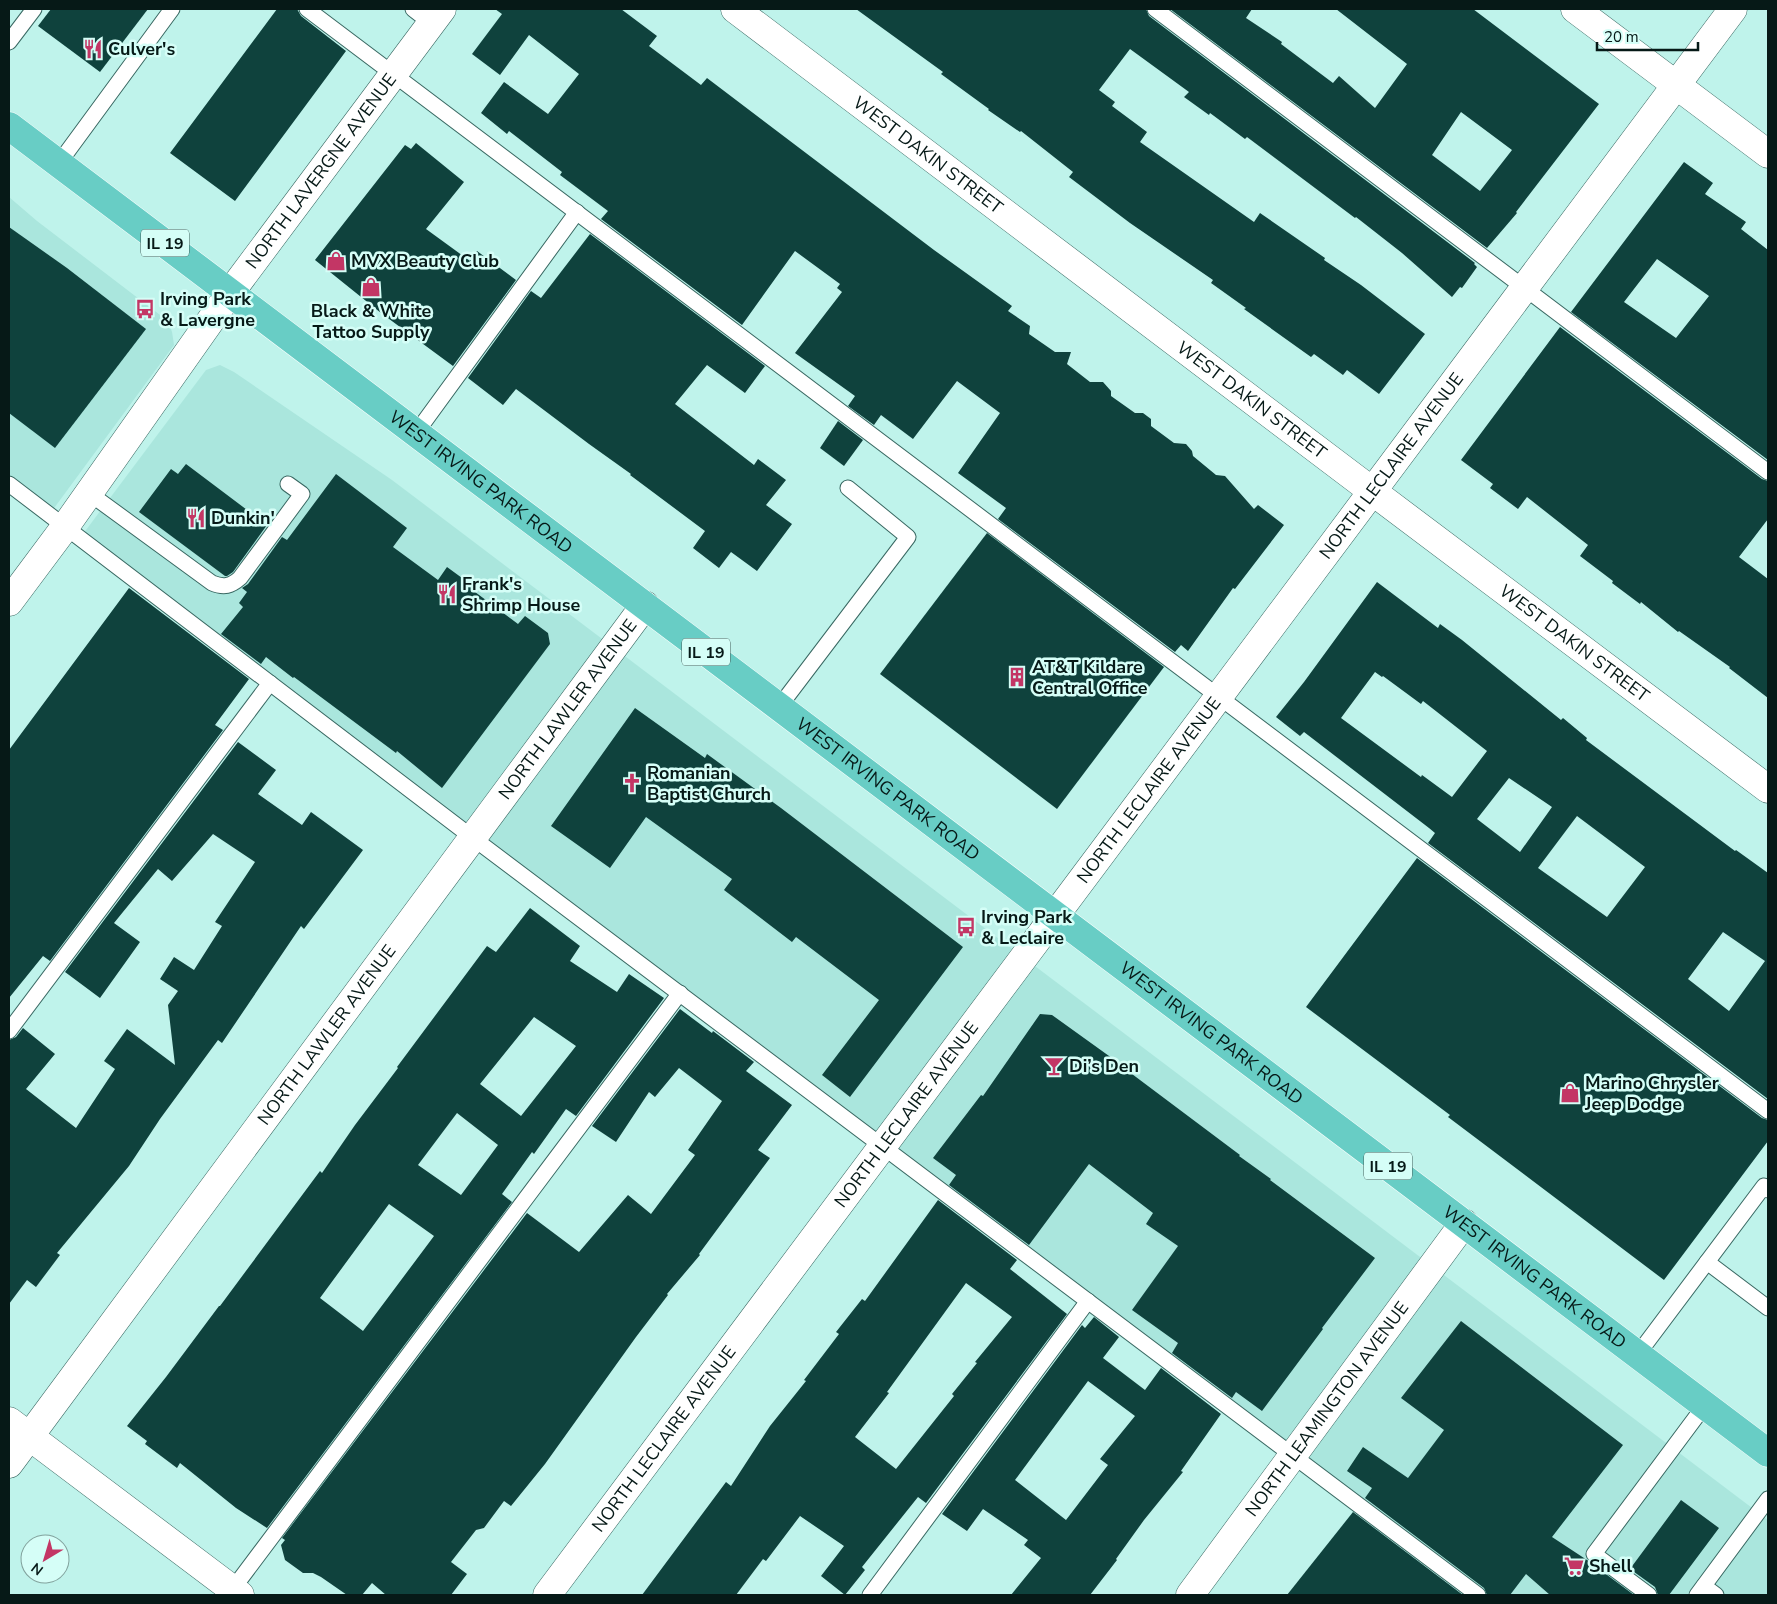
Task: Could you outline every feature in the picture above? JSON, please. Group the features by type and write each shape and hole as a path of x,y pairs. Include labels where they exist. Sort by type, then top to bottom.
{"main road":[{"name":"WEST IRVING PARK ROAD","path":"9,126 1768,1453"}],"street":[{"name":"WEST DAKIN STREET","path":"736,9 1768,789"},
{"path":"1575,9 1768,154"},
{"name":"NORTH LECLAIRE AVENUE","path":"547,1595 1733,9"},
{"name":"NORTH LAVERGNE AVENUE","path":"9,602 89,493 230,293 393,74 429,13"},
{"name":"NORTH LAWLER AVENUE","path":"9,1464 19,1429 473,838 645,605"},
{"name":"NORTH LEAMINGTON AVENUE","path":"1190,1595 1464,1224"},
{"path":"19,1429 233,1593"}],"lane":[{"path":"9,42 34,9"},
{"path":"59,163 172,9"},
{"path":"307,9 1768,1111"},
{"path":"1155,9 1768,472"},
{"path":"416,433 577,212"},
{"path":"9,484 473,838 1478,1595"},
{"path":"89,493 212,583 227,586 240,578 302,494 288,484"},
{"path":"780,707 908,537 848,488"},
{"path":"9,1032 270,683"},
{"path":"233,1593 680,993"},
{"path":"1638,1354 1764,1186 1768,1190"},
{"path":"1707,1262 1768,1308"},
{"path":"870,1595 1088,1301"},
{"path":"1649,1595 1594,1554 1705,1405"},
{"path":"1706,1592 1768,1499"}],"shaded area":[{"path":"9,197 37,221 164,318 169,323 174,345 49,515 9,484"},
{"path":"220,365 234,372 392,480 1768,1520 1768,1595 1484,1595 80,538 206,370"}],"building":[{"name":"Culver's","path":"51,9 148,9 100,72 38,26"},
{"path":"277,9 297,9 301,16 346,51 235,201 170,153"},
{"path":"495,9 621,9 657,36 649,46 701,85 707,78 934,250 1012,306 1008,311 1030,326 1029,334 1055,352 1071,352 1067,364 1090,382 1103,382 1111,391 1111,396 1135,413 1143,413 1151,419 1151,426 1174,443 1186,444 1192,451 1193,456 1216,475 1225,476 1254,509 1258,505 1284,525 1235,589 1233,588 1188,651 1181,645 1175,652 998,519 1006,508 958,473 1000,413 957,381 913,439 881,415 874,425 848,406 855,396 795,353 842,292 837,288 840,284 795,251 742,325 601,219 608,211 560,175 562,172 509,131 507,134 481,113 504,82 548,114 579,74 529,35 500,75 472,54 502,14"},
{"path":"856,9 1146,9 1149,16 1475,263 1477,267 1462,288 1460,287 1452,297 1402,253 1356,217 1247,137 1245,139 1210,113 1209,115 1184,97 1189,92 1130,49 1099,90 1115,102 1112,106 1147,132 1140,142 1254,222 1260,213 1325,258 1324,260 1361,285 1425,334 1379,394 1347,370 1343,375 1314,354 1311,357 1244,309 1246,308 1211,283 1213,280 1130,223 1069,177 1073,172 1021,131 988,110 941,74 943,72"},
{"path":"1170,9 1252,9 1246,18 1282,42 1281,44 1333,83 1339,76 1375,108 1407,64 1336,9 1473,9 1599,104 1517,213 1487,248","holes":["1461,112 1512,150 1480,191 1432,155"]},
{"path":"416,143 464,182 426,229 470,261 477,251 516,280 453,366 381,313 315,260 405,145 411,149"},
{"path":"1684,162 1713,183 1705,194 1746,222 1741,229 1768,250 1768,460 1571,312","holes":["1657,259 1709,296 1676,338 1624,302"]},
{"path":"9,227 67,268 146,329 55,448 9,413"},
{"path":"590,234 765,366 745,393 707,365 675,404 754,465 758,459 786,480 766,505 792,524 757,571 731,552 719,568 693,548 705,531 631,474 516,389 503,405 468,378 531,291 541,298"},
{"path":"1560,327 1762,479 1768,481 1768,519 1739,557 1768,579 1768,698 1730,667 1678,632 1641,602 1640,604 1612,583 1613,581 1580,556 1588,545 1527,497 1518,509 1490,488 1493,484 1461,460"},
{"path":"838,421 863,440 844,466 820,448"},
{"name":"Dunkin'","path":"186,464 267,525 233,572 227,576 139,512 171,469 178,474"},
{"path":"336,474 407,528 393,547 438,580 447,567 473,586 471,589 518,624 525,616 548,633 550,644 442,788 397,751 396,753 266,657 261,664 221,634 243,607 239,603 247,592 242,588 248,584 282,537 287,540"},
{"name":"AT&T Kildare Central Office","path":"987,533 1164,667 1057,809 880,674"},
{"path":"1377,582 1438,628 1440,624 1462,640 1561,720 1563,718 1587,738 1586,740 1735,851 1768,873 1768,1099 1428,843 1435,833 1429,828 1304,732 1300,736 1276,717","holes":["1375,672 1421,704 1423,701 1487,751 1452,797 1422,775 1421,777 1341,718","1509,778 1552,807 1520,852 1477,819","1577,816 1645,867 1607,917 1538,868","1723,932 1765,961 1729,1011 1688,979"]},
{"path":"129,588 249,679 215,725 223,730 50,961 43,956 9,998 9,750"},
{"path":"635,708 705,758 707,754 963,947 850,1097 822,1075 879,1000 796,937 792,942 724,890 732,879 646,817 610,868 551,826"},
{"path":"238,742 276,770 258,794 302,825 311,812 363,850 304,929 301,926 222,1043 218,1040 160,1119 129,1166 57,1253 60,1255 36,1287 27,1280 9,1304 9,1040 16,1037 23,1028 55,1054 26,1089 76,1128 115,1069 104,1061 127,1029 175,1065 168,1005 178,991 160,979 174,957 194,970 222,926 215,922 255,862 213,834 172,881 158,869 114,923 140,942 100,998 65,972"},
{"path":"1417,858 1762,1118 1768,1120 1768,1141 1664,1280 1306,1007"},
{"path":"530,908 580,946 570,961 617,992 629,974 664,998 576,1116 566,1109 534,1154 532,1152 502,1194 512,1202 267,1528 236,1508 180,1463 177,1468 145,1444 147,1441 127,1426 220,1306 320,1171 322,1173 397,1067 487,946 496,952","holes":["534,1017 576,1046 521,1116 480,1084","457,1113 498,1145 461,1195 418,1165","389,1204 434,1236 363,1331 320,1298"]},
{"path":"680,1009 754,1062 746,1071 792,1105 758,1150 770,1158 700,1255 667,1294 545,1464 511,1506 504,1501 484,1528 476,1530 451,1562 467,1574 451,1595 386,1595 372,1583 362,1595 347,1595 313,1573 303,1573 285,1560 281,1545 285,1540 282,1538 527,1213 579,1252 628,1195 651,1214 695,1155 688,1150 722,1101 679,1068 655,1097 649,1092 616,1142 592,1126"},
{"path":"1040,1014 1052,1015 1116,1061 1375,1258 1262,1411 1236,1392 1232,1398 1172,1353 1178,1343 1132,1310 1178,1246 1146,1224 1153,1213 1089,1164 1029,1245 949,1185 956,1175 933,1158 981,1095 983,1096"},
{"path":"938,1200 1017,1260 1010,1269 1067,1314 926,1503 918,1497 862,1567 865,1570 845,1595 821,1576 844,1546 800,1516 766,1561 763,1559 736,1595 642,1595 726,1482 731,1486 770,1426 806,1381 804,1380 839,1334 836,1332 862,1299 865,1301","holes":["966,1283 1012,1317 975,1362 977,1363 952,1394 954,1396 896,1469 855,1437 889,1393 887,1392"]},
{"path":"1094,1317 1119,1337 1103,1358 1145,1390 1161,1368 1221,1414 1181,1471 1183,1472 1144,1520 1090,1595 1011,1595 1041,1558 1024,1545 1028,1540 983,1509 967,1531 942,1514 1082,1325 1085,1328","holes":["1088,1381 1135,1416 1100,1459 1108,1465 1066,1520 1015,1480"]},
{"path":"1461,1321 1623,1445 1552,1537 1634,1595 1550,1595 1526,1574 1510,1595 1487,1595 1484,1588 1365,1498 1372,1488 1347,1471 1363,1447 1408,1478 1444,1430 1401,1398"},
{"name":"Shell","path":"1681,1500 1719,1528 1669,1595 1658,1595 1655,1587 1630,1569"},
{"path":"1353,1512 1463,1595 1287,1595"}],"place":[{"name":"Culver's","path":"93,49"},
{"name":"MVX Beauty Club","path":"336,261"},
{"name":"Black & White Tattoo Supply","path":"371,287"},
{"name":"Irving Park & Lavergne","path":"145,309"},
{"name":"Dunkin'","path":"196,518"},
{"name":"Frank's Shrimp House","path":"447,594"},
{"name":"AT&T Kildare Central Office","path":"1017,677"},
{"name":"Romanian Baptist Church","path":"632,783"},
{"name":"Irving Park & Leclaire","path":"966,927"},
{"name":"Di’s Den","path":"1054,1066"},
{"name":"Marino Chrysler Jeep Dodge","path":"1570,1093"},
{"name":"Shell","path":"1574,1566"}]}
